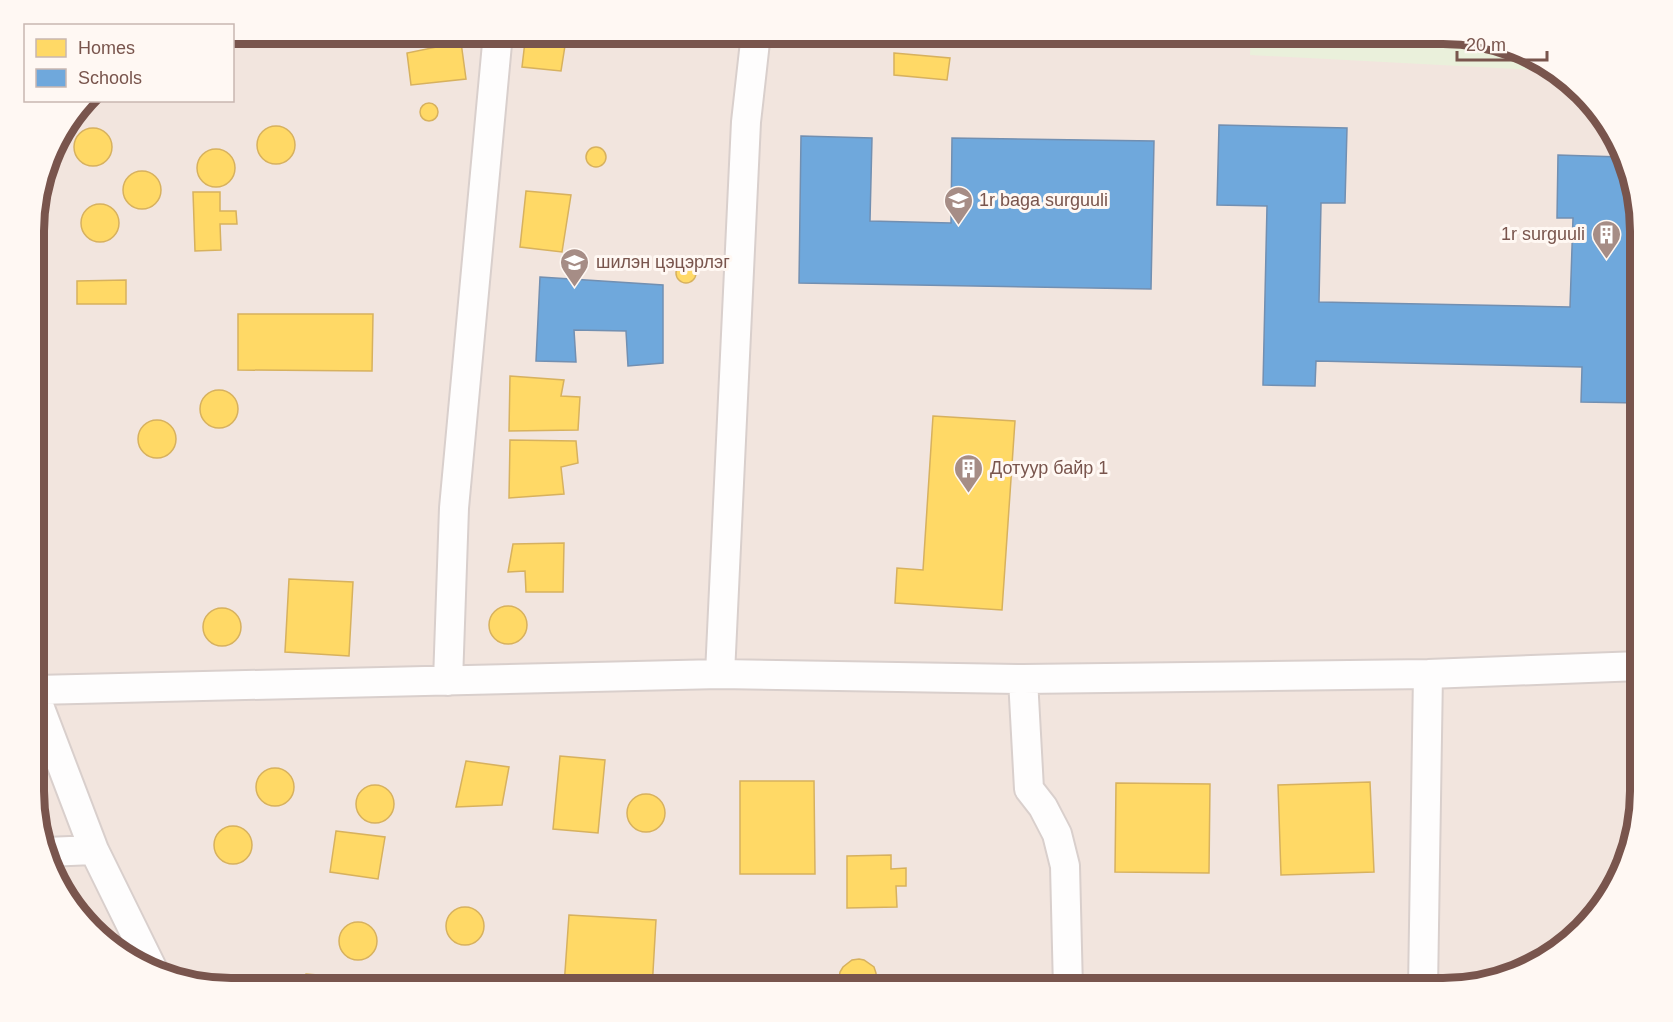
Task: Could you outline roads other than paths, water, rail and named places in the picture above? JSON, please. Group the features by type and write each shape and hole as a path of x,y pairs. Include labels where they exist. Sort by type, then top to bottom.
{"street":[{"path":"448,681 454,508 497,44"},
{"path":"720,674 746,122 755,44"},
{"path":"43,690 720,674 1023,679 1428,674 1629,666"},
{"path":"1423,978 1428,674"},
{"path":"1023,679 1029,789 1043,807 1057,834 1065,866 1068,978"},
{"path":"43,715 94,850 147,958"},
{"path":"53,852 94,850"}],"place":[{"name":"1r baga surguuli","path":"958,226"},
{"name":"1r surguuli","path":"1606,260"},
{"name":"шилэн цэцэрлэг","path":"575,288"},
{"name":"Дотуур байр 1","path":"969,494"}]}
